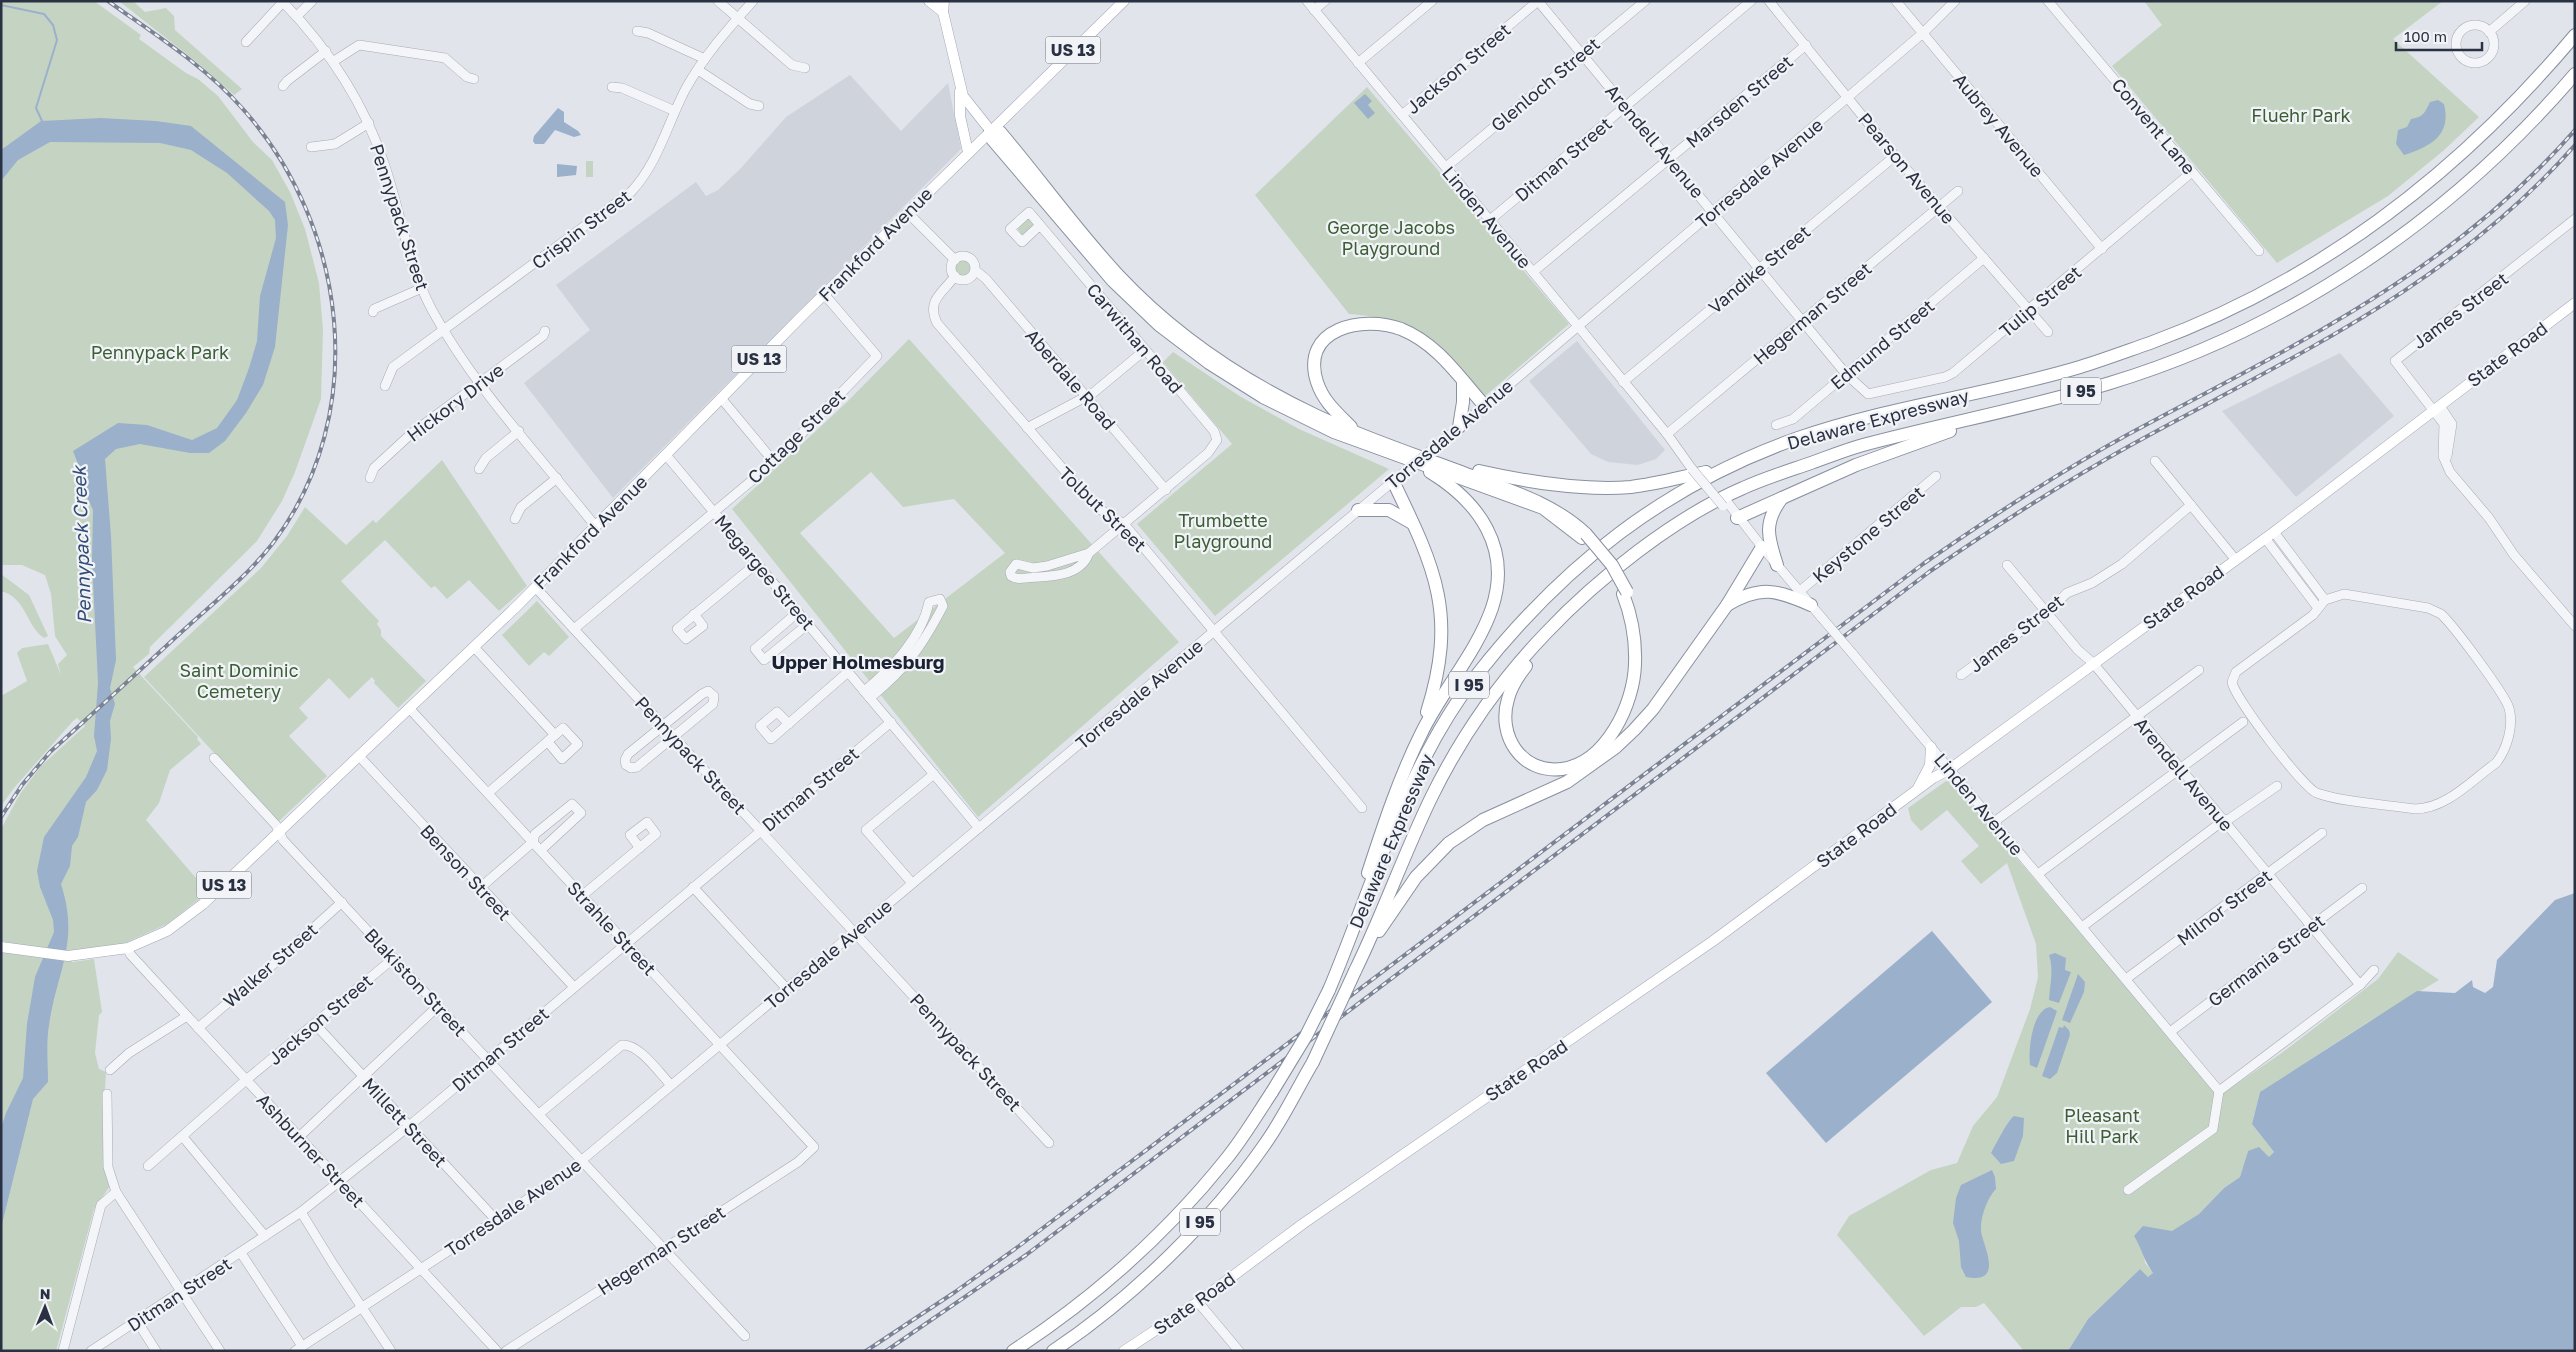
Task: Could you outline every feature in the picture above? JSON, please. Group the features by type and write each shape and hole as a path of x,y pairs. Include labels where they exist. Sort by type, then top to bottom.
{"highway":[{"name":"Delaware Expressway","path":"1013,1351 1060,1319 1146,1246 1228,1157 1272,1092 1306,1036 1331,986 1418,772 1455,705 1525,618 1588,556 1652,512 1723,468 1800,438 1847,424 2078,368 2155,342 2236,306 2326,256 2404,203 2492,126 2539,77 2575,35"},
{"name":"Delaware Expressway","path":"1053,1351 1133,1288 1176,1248 1229,1191 1266,1144 1313,1062 1432,796 1459,746 1496,693 1547,632 1624,562 1700,511 1741,488 1859,446 2108,384 2162,366 2231,337 2305,299 2363,262 2457,194 2534,122 2575,74"},
{"path":"1584,536 1543,508 1526,500 1334,432 1282,407 1210,364 1143,311 1104,271 992,139 990,130 1000,132 1119,276 1180,333 1214,357 1267,390 1359,434 1439,462 1543,503 1584,536 1612,565 1638,628 1640,650 1635,691 1620,728 1588,768"},
{"path":"1359,434 1332,409 1317,380 1315,367 1319,349 1326,339 1338,329 1366,322 1401,329 1428,344 1441,355 1484,405"},
{"path":"1456,430 1463,402 1463,381"},
{"path":"1737,518 1879,456 2023,406"},
{"path":"1389,453 1430,472 1457,490 1479,513 1491,538 1495,553 1496,589 1492,608 1480,634 1420,734"},
{"path":"1439,462 1528,480 1602,488 1657,483 1723,468"},
{"path":"1331,986 1375,851 1420,734 1439,666 1441,618 1434,574 1395,479"},
{"path":"1777,566 1770,543 1769,524 1771,513 1783,498"},
{"path":"1358,510 1389,510 1412,523"},
{"path":"1357,967 1396,903 1416,877 1449,843 1484,820 1544,794 1588,768 1616,747 1653,709 1727,605 1762,547"},
{"path":"1727,605 1748,594 1767,590 1784,594 1811,605"},
{"path":"1547,632 1508,698 1505,716 1506,732 1519,755 1529,762 1545,768 1562,769 1576,764 1598,750 1616,725 1627,701 1635,666 1635,646 1633,625 1625,593"}],"main road":[{"path":"929,1 944,12"},
{"path":"937,1 944,12"},
{"path":"944,1 944,12 960,86 966,100 990,130"},
{"name":"Frankford Avenue","path":"1,947 66,956 128,948 168,931 196,910 536,588 824,294 1123,1"},
{"path":"960,86 960,116 968,152"},
{"name":"State Road","path":"1124,1351 1198,1302 1304,1223 1713,942 1918,789 1950,769 2269,535 2575,303"},
{"path":"1918,789 1930,766 1931,748"}],"street":[{"path":"297,16 312,1"},
{"path":"718,1 792,65 805,68"},
{"name":"Crispin Street","path":"385,386 393,367 631,192 652,166 675,112 705,59 753,1"},
{"name":"Linden Avenue","path":"1307,1 1725,505 1800,591 2219,1091"},
{"path":"1314,10 1324,1"},
{"path":"1358,63 1432,1"},
{"name":"Arendell Avenue","path":"1538,1 1846,374 1868,394"},
{"name":"Jackson Street","path":"1402,115 1538,1"},
{"name":"Glenloch Street","path":"1446,167 1645,1"},
{"name":"Ditman Street","path":"1490,220 1751,1"},
{"name":"Pearson Avenue","path":"1769,1 1895,156 2048,332"},
{"name":"Aubrey Avenue","path":"1896,1 2102,249"},
{"name":"Torresdale Avenue","path":"299,1349 554,1182 582,1160 1214,630 1456,430 1924,33 1955,1"},
{"path":"2489,32 2525,1"},
{"path":"246,42 282,2"},
{"name":"Pennypack Street","path":"282,2 297,16 334,61 369,123 386,168 408,248 422,288 445,330 479,383 596,527"},
{"name":"Convent Lane","path":"2053,3 2259,251"},
{"path":"2479,26 2489,32 2493,47 2488,58 2474,63 2460,57 2456,42 2464,29 2479,26"},
{"path":"637,31 648,33 705,59"},
{"path":"334,61 359,45 445,58 468,77 474,79"},
{"name":"Marsden Street","path":"1533,272 1806,45"},
{"path":"283,86 286,81 326,51"},
{"path":"698,70 750,104 759,106"},
{"path":"612,87 622,88 675,112"},
{"path":"311,147 335,144 369,123"},
{"name":"Vandike Street","path":"1623,382 1895,156"},
{"name":"Tulip Street","path":"1868,394 1945,377 1953,373 2192,172"},
{"name":"Hegerman Street","path":"1666,434 1958,191"},
{"path":"907,212 955,260"},
{"name":"James Street","path":"2436,408 2396,365 2396,358 2575,220"},
{"name":"Carwithan Road","path":"1040,225 1214,431 1217,440 1208,453 1166,490"},
{"path":"962,257 970,259 975,270 966,280 955,276 951,268 955,260 962,257"},
{"name":"Edmund Street","path":"1776,425 1793,419 1984,258"},
{"name":"Aberdale Road","path":"975,270 986,279 1166,490"},
{"name":"Tolbut Street","path":"955,276 934,300 934,315 937,323 1089,499 1101,510 1124,524 1362,808"},
{"path":"373,312 374,309 422,288"},
{"name":"Cottage Street","path":"574,629 774,462 877,356 824,294"},
{"name":"Hickory Drive","path":"370,478 374,468 412,433 543,336 545,331"},
{"path":"1027,428 1086,397 1145,350"},
{"path":"721,398 774,462"},
{"path":"2436,408 2452,424 2446,466 2488,518 2514,555 2575,626"},
{"path":"479,469 486,458 519,431"},
{"name":"Megargee Street","path":"666,455 979,828"},
{"path":"2155,461 2235,559"},
{"name":"Keystone Street","path":"1800,591 1936,476"},
{"path":"515,519 521,507 557,478"},
{"path":"1090,554 1048,566 1033,568 1016,564 1010,572 1012,576 1019,579 1059,575 1084,564 1090,554 1166,490"},
{"name":"James Street","path":"1961,675 2047,612 2070,591 2092,583 2122,564 2191,505"},
{"path":"2269,535 2325,600"},
{"path":"2269,535 2318,608"},
{"path":"694,614 757,563"},
{"name":"Arendell Avenue","path":"2007,565 2078,650 2093,663 2135,717 2269,873 2360,985"},
{"name":"Pennypack Street","path":"536,588 1049,1144"},
{"path":"2344,594 2428,608 2441,614 2509,708 2510,723 2506,747 2496,763 2440,804 2428,809 2416,809 2319,794 2306,786 2238,698 2232,682 2236,672 2313,615 2325,600 2344,594"},
{"path":"864,691 878,680 906,650 922,621 929,602 940,599 943,606 913,659 870,698"},
{"path":"798,612 755,649 764,660 808,624"},
{"path":"474,647 555,735"},
{"path":"1994,822 2199,670"},
{"path":"788,724 848,672"},
{"path":"708,691 713,694 713,704 674,736 637,767 631,768 626,765 626,756 663,725 702,694 708,691"},
{"name":"Strahle Street","path":"410,708 814,1148"},
{"name":"Ditman Street","path":"94,1350 301,1212 409,1126 626,942 891,722"},
{"path":"2038,874 2243,722"},
{"path":"488,793 563,728 578,744 562,759 548,742"},
{"name":"Benson Street","path":"359,756 574,987"},
{"name":"Blakiston Street","path":"214,758 276,825 283,840 745,1336"},
{"path":"912,884 866,830 934,774"},
{"path":"2082,928 2224,820 2229,819 2277,786"},
{"path":"480,887 533,842 535,834 572,804 581,814 541,850"},
{"name":"Milnor Street","path":"2126,979 2322,833"},
{"path":"583,896 640,848"},
{"path":"692,887 787,989"},
{"name":"Germania Street","path":"2170,1032 2362,888"},
{"name":"Walker Street","path":"198,1028 277,961 342,902"},
{"name":"Ashburner Street","path":"128,948 130,954 497,1351"},
{"name":"Jackson Street","path":"246,1080 394,958"},
{"path":"2128,1190 2213,1129 2219,1091 2360,985 2374,970"},
{"path":"299,1137 438,1006"},
{"path":"110,1070 128,1053 187,1016"},
{"name":"Millett Street","path":"314,1024 496,1220"},
{"path":"538,1114 618,1047 627,1044 634,1046 671,1086"},
{"path":"148,1166 246,1080"},
{"path":"107,1094 108,1167 116,1192 220,1351"},
{"path":"183,1137 265,1236"},
{"name":"Hegerman Street","path":"506,1351 798,1162 814,1148"},
{"path":"63,1351 101,1206 116,1192"},
{"path":"301,1212 391,1351"},
{"path":"241,1253 299,1349"},
{"path":"1198,1302 1238,1351"},
{"path":"137,1321 156,1351"}],"shaded area":[{"path":"850,75 901,131 948,83 961,149 613,498 524,383 590,330 556,285 696,182 706,196 718,190 741,168 786,117"},
{"path":"1577,341 1665,450 1656,459 1638,465 1608,462 1591,454 1529,381"},
{"path":"2340,353 2394,416 2296,497 2222,411"}],"green space":[{"name":"Pennypack Park","path":"1,1 94,1 141,35 139,39 186,73 198,79 218,96 253,142 272,160 290,192 305,229 319,283 323,330 321,399 295,472 282,501 257,541 150,647 149,654 133,667 198,737 197,739 201,744 170,770 159,803 146,820 208,892 167,924 123,944 72,952 72,962 94,959 102,1012 99,1015 95,1053 99,1069 106,1072 105,1090 102,1092 102,1105 105,1106 110,1186 94,1209 56,1351 1,1351 1,952 21,945 1,941 1,829 20,794 41,766 85,726 77,718 73,721 14,788 1,806 1,696 27,681 17,653 22,648 48,644 61,675 58,664 67,655 55,636 51,594 45,575 22,565 1,565"},
{"path":"119,1 133,1 145,12 166,8 174,16 175,30 242,89 234,95 199,64"},
{"name":"Fluehr Park","path":"2144,1 2443,1 2393,39 2479,117 2443,151 2388,196 2277,263 2112,66 2162,25"},
{"name":"George Jacobs Playground","path":"1367,87 1569,324 1484,397 1441,350 1411,329 1373,317 1349,314 1255,195"},
{"path":"586,161 593,161 593,177 586,177"},
{"path":"1028,218 1035,224 1025,235 1021,234 1017,228"},
{"path":"963,260 969,262 971,268 969,274 963,276 957,274 955,268 957,262"},
{"path":"909,339 1179,642 978,817 732,509 847,402","holes":["871,472 903,507 954,499 1005,553 894,638 800,533"]},
{"name":"Trumbette Playground","path":"1173,352 1241,397 1299,429 1389,469 1215,616 1137,524 1232,444 1163,362"},
{"name":"Saint Dominic Cemetery","path":"442,460 527,586 499,611 469,580 447,599 435,586 431,588 385,540 341,581 379,621 377,624 381,630 381,636 426,681 398,708 374,683 375,681 372,677 349,699 329,678 299,708 308,718 289,736 327,776 278,822 144,677 261,568 287,536 305,507 346,545 373,520 376,523"},
{"path":"1,574 29,595 48,636 44,638 38,633 16,599 1,591"},
{"path":"537,601 569,637 549,656 544,652 529,666 502,635"},
{"name":"Pleasant Hill Park","path":"1949,779 2211,1086 2228,1090 2283,1052 2378,979 2398,952 2439,980 2368,1022 2260,1092 2252,1124 2274,1152 2269,1158 2248,1151 2240,1177 2224,1188 2199,1214 2172,1232 2155,1229 2134,1236 2144,1252 2145,1263 2153,1273 2148,1278 2140,1269 2088,1319 2068,1351 2024,1351 1984,1303 1976,1307 1961,1307 1924,1336 1837,1235 1849,1216 1931,1170 1957,1163 1973,1126 1997,1097 2030,1009 2038,977 2036,944 2007,863 1981,884 1961,861 1979,846 1947,810 1921,831 1911,820 1908,808"}],"water":[{"path":"1365,94 1372,101 1368,105 1375,113 1368,119 1354,103"},
{"path":"2438,100 2444,104 2446,115 2442,132 2430,144 2404,155 2396,144 2398,130 2407,127 2411,119 2421,115 2430,102"},
{"path":"558,108 564,112 564,122 581,135 574,137 555,130 544,144 535,144 533,141 534,136"},
{"path":"101,118 156,121 191,126 285,202 288,225 275,347 263,385 246,413 225,441 209,453 190,453 140,444 116,449 105,459 111,536 116,660 110,688 115,704 110,721 111,739 107,770 97,790 86,802 78,837 72,846 70,866 61,884 66,905 68,940 49,1025 47,1046 48,1082 33,1099 1,1228 1,1128 23,1078 27,1024 35,977 54,932 53,920 40,887 37,871 44,837 86,777 97,751 94,736 98,683 92,561 93,510 84,491 85,474 78,464 73,451 118,423 147,425 192,440 217,428 237,400 249,368 257,341 260,296 276,238 275,220 269,211 227,173 191,150 160,143 50,142 18,160 1,181 1,150 41,121"},
{"path":"557,164 577,166 576,175 557,177"},
{"path":"2575,893 2575,1351 2068,1351 2088,1319 2140,1269 2148,1277 2153,1273 2134,1236 2143,1226 2172,1231 2199,1214 2224,1188 2240,1177 2248,1151 2259,1147 2269,1157 2274,1152 2252,1124 2260,1092 2417,991 2455,993 2472,980 2473,987 2485,993 2493,987 2497,960 2555,900"},
{"path":"1932,931 1992,1002 1826,1143 1766,1073"},
{"path":"2055,953 2066,958 2065,970 2071,972 2059,1003 2049,1000 2051,972 2049,955"},
{"path":"2078,974 2085,982 2084,992 2070,1023 2062,1020"},
{"path":"2050,1007 2057,1011 2037,1068 2030,1065 2032,1032 2039,1015"},
{"path":"2064,1025 2069,1030 2070,1035 2057,1073 2050,1079 2042,1076 2059,1027 2063,1028"},
{"path":"2014,1116 2024,1118 2023,1136 2014,1161 2001,1164 1991,1153 2005,1127"},
{"path":"1992,1170 1996,1189 1987,1204 1981,1224 1988,1258 1988,1272 1984,1276 1977,1278 1966,1277 1961,1267 1959,1241 1953,1223 1956,1198 1961,1185"}],"waterway":[{"path":"1,5 44,14 53,25 57,40 36,108 42,121"}],"railway":[{"path":"1,817 22,785 50,752 232,587 273,543 304,492 324,437 334,379 334,321 324,263 305,207 278,155 242,108 227,92 195,64 108,1"},
{"path":"866,1351 955,1292 1019,1246 1923,564 1998,513 2074,465 2308,338 2365,304 2421,267 2475,226 2526,181 2575,130"},
{"path":"886,1351 1026,1255 1929,572 2053,490 2131,445 2309,349 2422,279 2476,239 2527,195 2575,145"}],"district":[{"name":"Upper Holmesburg","path":"858,661"}],"water label":[{"name":"Pennypack Creek","path":"81,545"}]}
